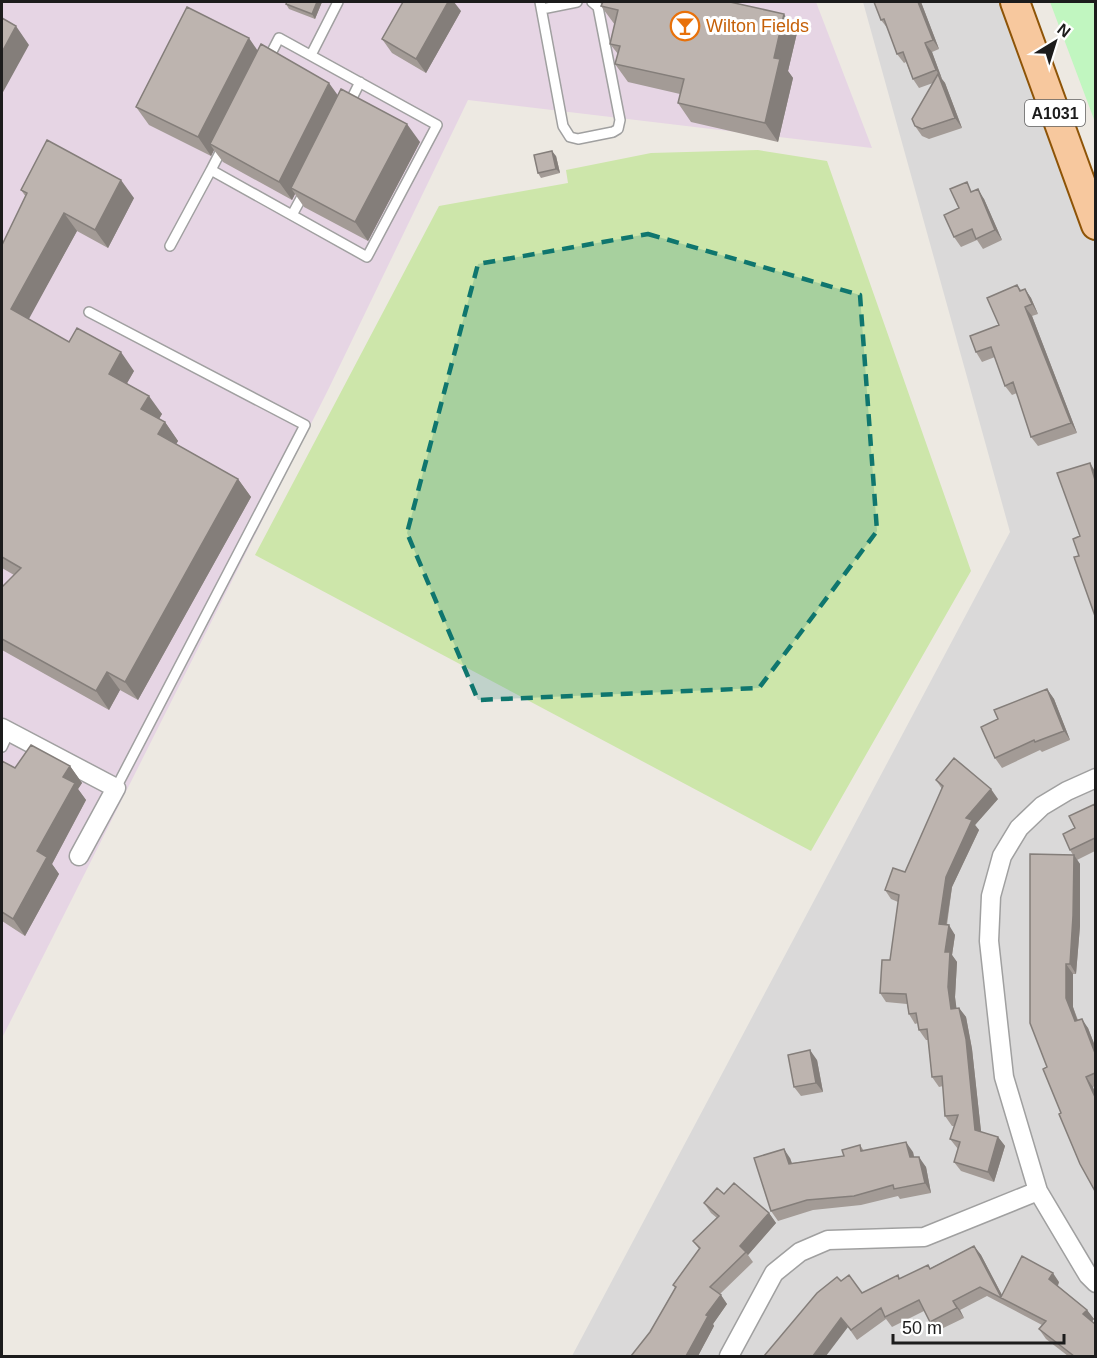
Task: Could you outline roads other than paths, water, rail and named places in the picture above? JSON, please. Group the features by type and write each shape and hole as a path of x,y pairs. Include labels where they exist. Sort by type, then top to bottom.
{"main road":[{"name":"A1031","path":"1015,2 1095,225"}],"street":[{"path":"4,735 116,788 79,856"},
{"path":"1095,778 1067,790 1042,806 1019,828 1002,856 991,896 989,941 1004,1077 1038,1191 1088,1275 1095,1282"},
{"path":"729,1356 774,1273 800,1252 828,1240 924,1237 1038,1191"}],"lane":[{"path":"311,55 338,2"},
{"path":"576,2 541,5 563,126 570,137 578,139 613,132 618,129 620,120 598,7 592,2"},
{"path":"170,246 279,38 437,125 367,257 211,170"},
{"path":"345,113 360,82"},
{"path":"292,215 308,184"},
{"path":"89,312 305,424 116,788"}],"place":[{"name":"Wilton Fields","path":"685,26"}]}
